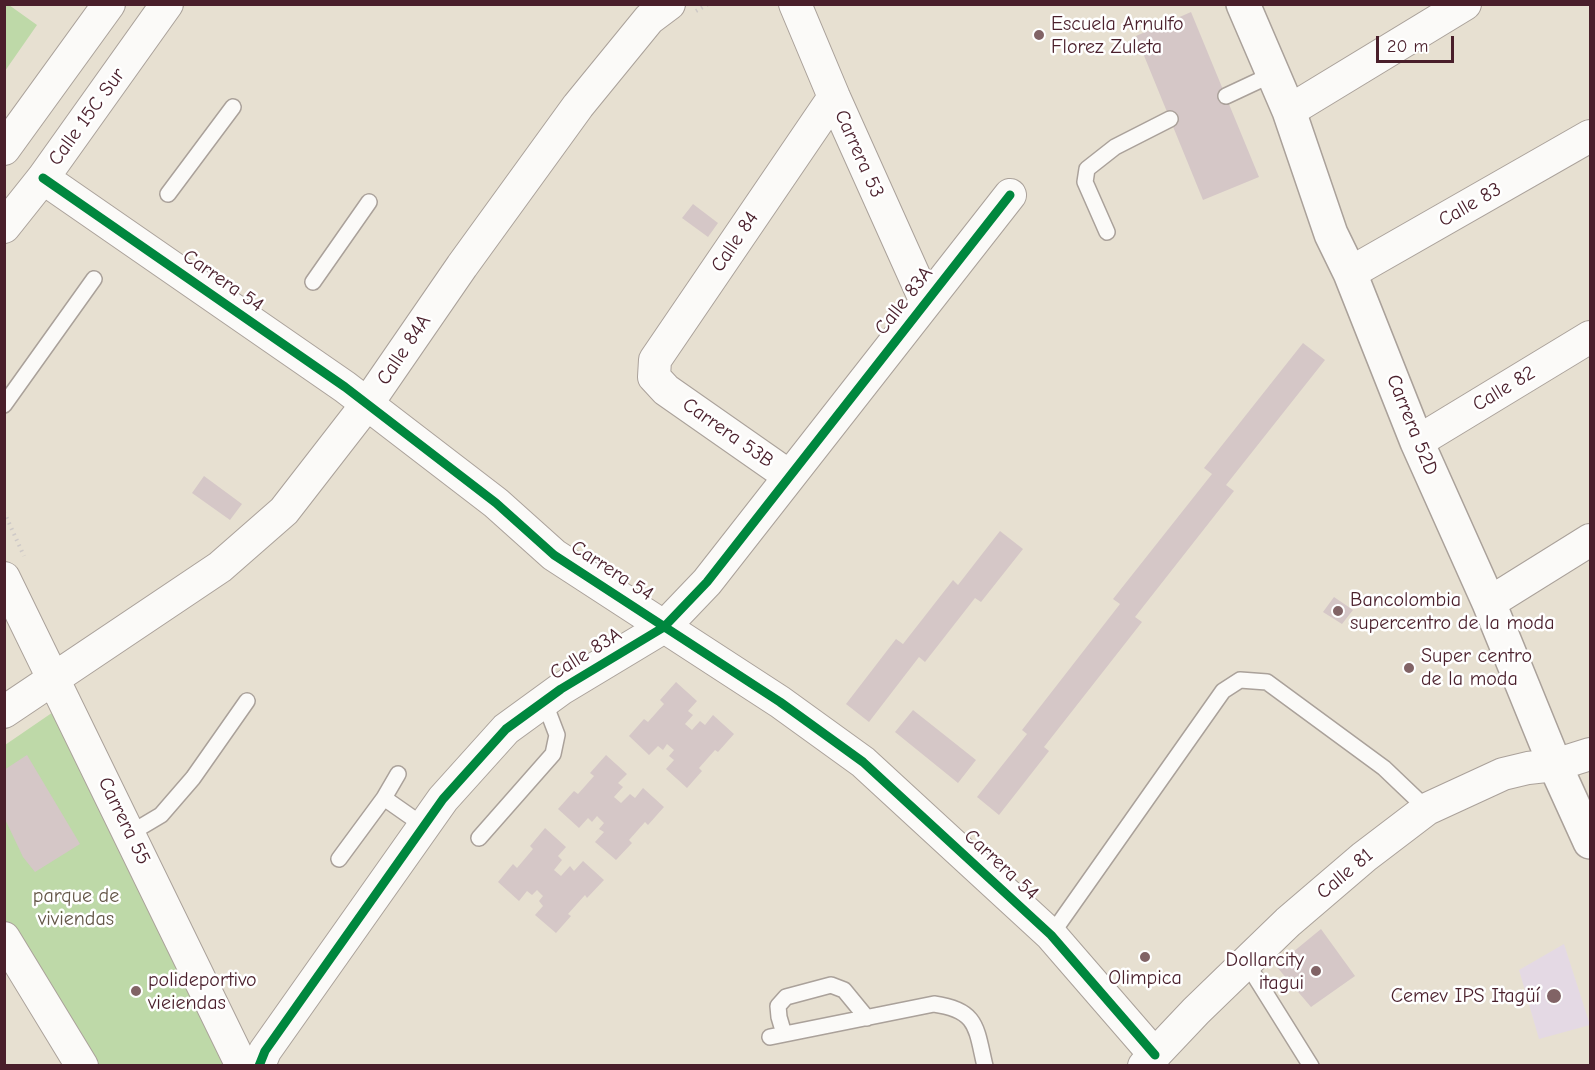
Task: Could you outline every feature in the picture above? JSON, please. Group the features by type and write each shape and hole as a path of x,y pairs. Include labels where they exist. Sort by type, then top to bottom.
{"main road":[{"name":"Carrera 52D","path":"1243,4 1289,111 1330,234 1350,273 1417,442 1489,603 1555,765 1590,842"}],"street":[{"path":"4,149 109,4"},
{"name":"Calle 15C Sur","path":"4,227 43,178 167,4"},
{"name":"Calle 84A","path":"4,712 55,680 220,567 284,511 367,404 455,276 578,106 649,19 669,4"},
{"name":"Carrera 53","path":"795,4 926,302"},
{"path":"1289,111 1466,4"},
{"name":"Calle 84","path":"666,390 654,377 655,360 834,97"},
{"name":"Calle 83","path":"1350,273 1590,138"},
{"name":"Carrera 54","path":"43,178 345,387 496,503 554,555 780,702 863,762 1050,935 1150,1060"},
{"name":"Calle 83A","path":"259,1065 265,1051 443,799 506,729 544,701 664,627 707,582 1010,195"},
{"name":"Calle 82","path":"1417,442 1590,337"},
{"name":"Carrera 53B","path":"666,390 789,476"},
{"path":"1489,603 1590,540"},
{"name":"Carrera 55","path":"4,578 242,1065"},
{"name":"Calle 81","path":"1150,1060 1196,1011 1287,922 1364,856 1427,808 1503,774 1555,765 1590,754"},
{"path":"4,938 82,1065"}],"lane":[{"path":"1226,96 1273,74"},
{"path":"168,194 233,107"},
{"path":"1107,232 1085,182 1087,169 1115,147 1170,119"},
{"path":"313,282 369,202"},
{"path":"4,405 94,279"},
{"path":"1050,935 1223,691 1240,680 1267,682 1384,768 1427,808"},
{"path":"129,834 160,815 194,778 247,701"},
{"path":"479,838 553,754 557,735 544,701"},
{"path":"339,859 384,798 398,774"},
{"path":"384,798 424,826"},
{"path":"1246,962 1311,1065"},
{"path":"867,1018 844,990 831,985 786,997 778,1006 777,1035 867,1018 934,1004 952,1006 968,1015 976,1027 986,1065"}],"shaded area":[{"name":"Cemev IPS Itagüí","path":"1564,944 1590,1025 1539,1039 1519,970"}],"green space":[{"path":"5,4 37,25 5,71"},
{"name":"parque de viviendas","path":"59,708 229,1065 92,1065 5,926 5,745"}],"building":[{"path":"1191,12 1259,177 1203,200 1136,36"},
{"path":"693,204 718,223 708,237 682,218"},
{"path":"1303,343 1325,360 1226,485 1234,491 1135,617 1142,622 1044,747 1049,751 999,815 977,797 1027,734 1022,730 1120,604 1113,599 1212,474 1204,468"},
{"path":"204,476 242,504 230,520 192,493"},
{"path":"1000,531 1023,549 981,602 975,598 925,662 919,657 869,722 846,704 896,639 903,644 953,580 958,585"},
{"name":"Bancolombia supercentro de la moda","path":"1334,597 1353,610 1342,624 1323,612"},
{"path":"676,682 697,701 688,711 693,715 685,724 692,730 700,721 705,725 713,715 734,734 699,768 702,771 687,788 666,769 674,760 669,756 674,750 667,744 663,750 658,746 649,755 629,736 644,719 648,722 664,704 660,700"},
{"path":"913,710 976,760 958,783 895,732"},
{"path":"27,755 80,844 35,872 23,857 4,817 4,770"},
{"path":"606,755 627,774 618,783 623,787 614,797 621,803 630,794 635,798 643,788 664,807 648,825 645,822 629,840 632,843 616,860 595,842 604,832 599,829 604,823 597,816 592,822 588,818 579,828 558,809 574,791 578,794 594,776 590,773"},
{"path":"545,828 566,847 558,856 562,860 554,870 561,876 570,866 574,871 583,861 604,880 587,898 585,895 568,914 571,916 556,933 535,915 543,906 539,901 543,896 537,890 532,895 527,891 519,901 498,882 513,864 517,868 533,849 530,846"},
{"name":"Dollarcity itagui","path":"1321,929 1355,976 1311,1007 1276,966"}],"cycle path":[{"path":"43,178 345,387 496,503 554,555 780,702 863,762 1051,935 1155,1055"},
{"path":"259,1066 265,1051 443,799 506,729 561,689 664,627 707,582 1010,195"}],"place":[{"name":"Escuela Arnulfo Florez Zuleta","path":"1039,35"},
{"name":"Bancolombia supercentro de la moda","path":"1338,611"},
{"name":"Super centro de la moda","path":"1409,668"},
{"name":"Olimpica","path":"1145,957"},
{"name":"Dollarcity itagui","path":"1316,971"},
{"name":"polideportivo vieiendas","path":"136,991"},
{"name":"Cemev IPS Itagüí","path":"1554,996"}]}
